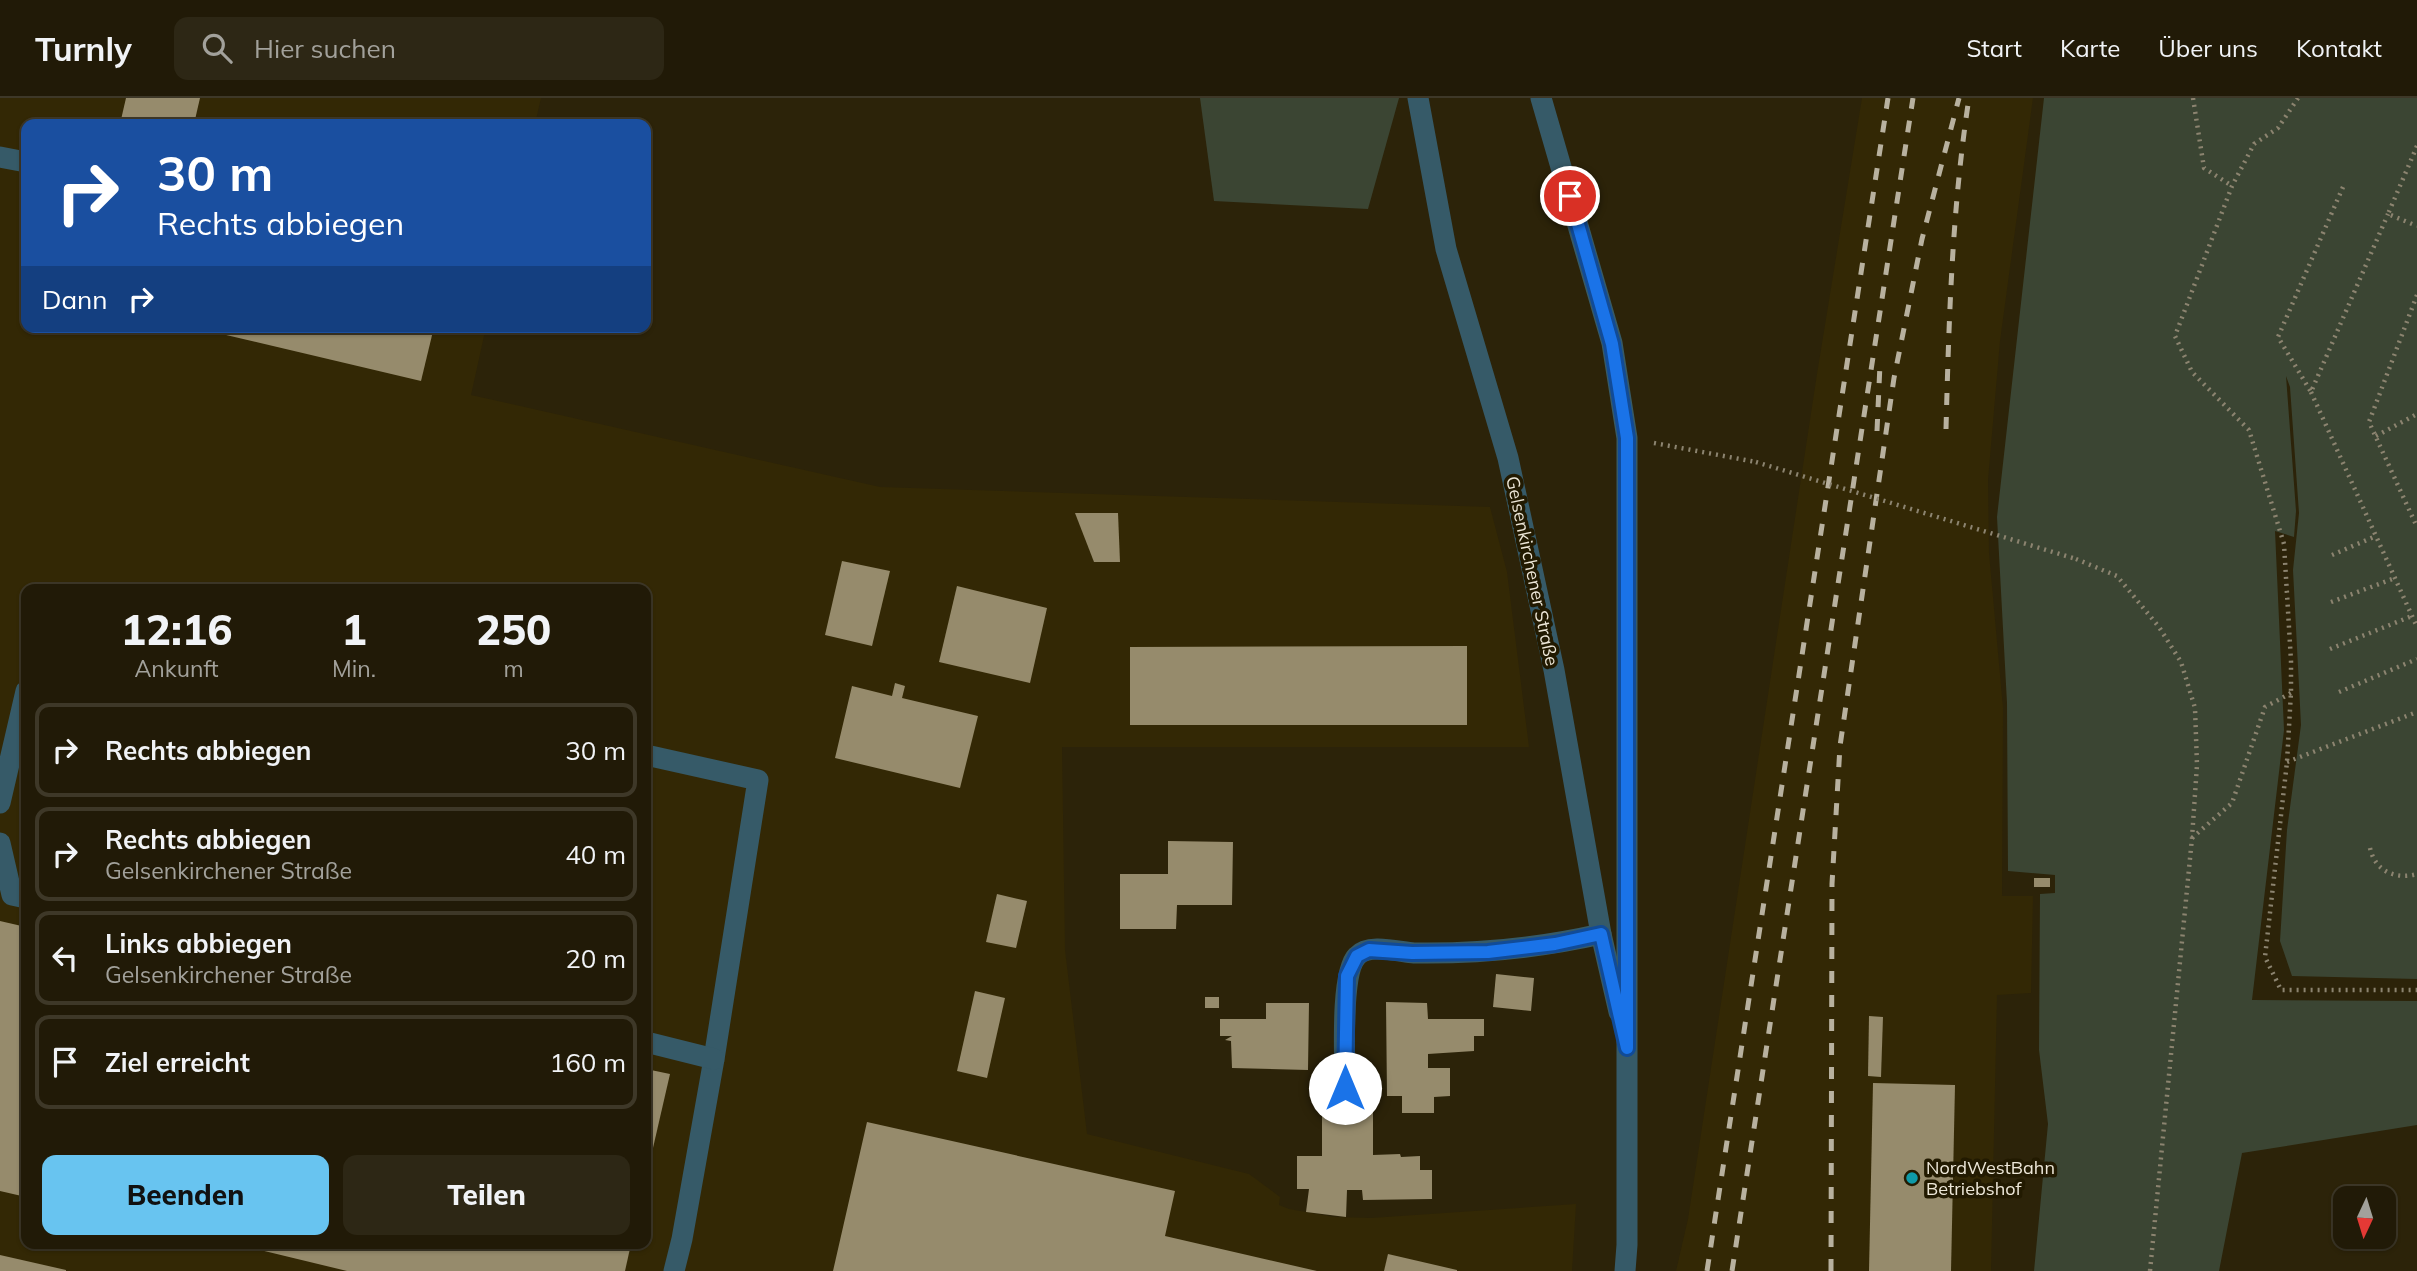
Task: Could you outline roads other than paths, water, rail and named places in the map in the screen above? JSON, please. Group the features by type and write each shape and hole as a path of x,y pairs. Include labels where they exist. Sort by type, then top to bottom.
{"street":[{"name":"Gelsenkirchener Straße","path":"1418,98 1446,249 1508,458 1554,670 1601,934 1627,1048"},
{"name":"Gelsenkirchener Straße","path":"1541,98 1612,344 1627,438 1625,1271"},
{"path":"0,157 21,161"},
{"path":"0,803 21,713"},
{"path":"651,756 758,780 714,1059 674,1271"},
{"path":"0,842 12,894 21,897"},
{"path":"1345,1088 1347,976 1357,956 1369,950 1412,953 1488,952 1555,944 1601,934"},
{"path":"651,1043 714,1059"}],"railway":[{"path":"1707,1271 1888,98"},
{"path":"1732,1271 1913,98"},
{"path":"1831,1271 1832,884 1840,746 1894,378 1922,239 1959,98"},
{"path":"1946,429 1955,222 1969,98"},
{"path":"1877,431 1880,364"}],"place":[{"name":"NordWestBahn Betriebshof","path":"1912,1178"}]}
